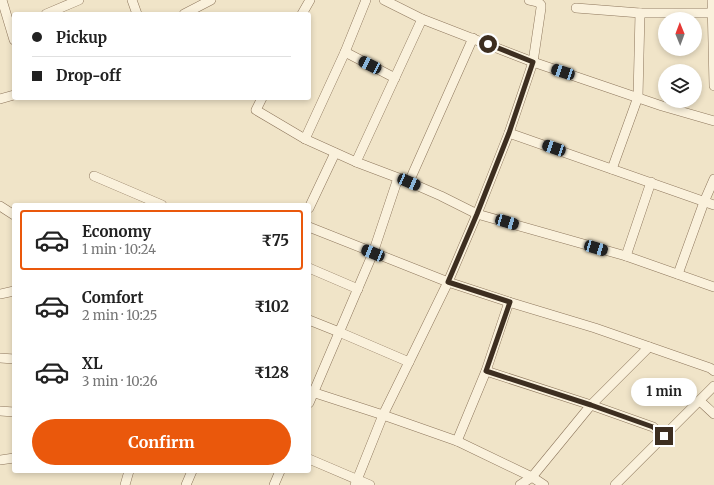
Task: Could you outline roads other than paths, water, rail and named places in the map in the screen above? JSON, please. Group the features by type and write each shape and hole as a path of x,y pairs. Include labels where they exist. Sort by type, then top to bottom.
{"street":[{"path":"2,0 12,28"},
{"path":"51,12 79,0"},
{"path":"132,0 136,12"},
{"path":"186,12 196,4 211,0"},
{"path":"303,12 310,0"},
{"path":"305,139 345,52 366,0"},
{"path":"384,0 422,19 533,62 662,106 714,121"},
{"path":"356,482 383,415 448,282 509,133 533,62 541,5 538,2 529,0"},
{"path":"712,0 714,86"},
{"path":"576,8 640,12 713,13"},
{"path":"612,169 638,97 640,12"},
{"path":"356,162 422,19"},
{"path":"409,182 473,38"},
{"path":"345,52 395,78"},
{"path":"0,99 12,96"},
{"path":"261,100 256,110 305,139 356,162 442,196 477,214 626,256 714,287"},
{"path":"509,133 714,205"},
{"path":"311,204 335,153"},
{"path":"94,176 157,203"},
{"path":"398,178 373,253 339,332 311,391 456,441 532,477 544,485"},
{"path":"678,274 704,202 714,179"},
{"path":"626,256 651,182"},
{"path":"0,206 12,214"},
{"path":"311,228 448,282 596,328 710,368 714,371"},
{"path":"311,269 358,289"},
{"path":"0,294 12,291"},
{"path":"456,441 486,371 510,302"},
{"path":"311,321 409,362"},
{"path":"520,485 532,477 591,405 649,347"},
{"path":"0,358 12,359"},
{"path":"486,371 653,427 664,436"},
{"path":"615,485 714,386"},
{"path":"700,401 714,414"},
{"path":"0,411 12,412"},
{"path":"0,460 12,458"},
{"path":"311,460 356,482 370,485"},
{"path":"125,485 129,473"},
{"path":"186,485 191,473"},
{"path":"274,485 279,473"}]}
